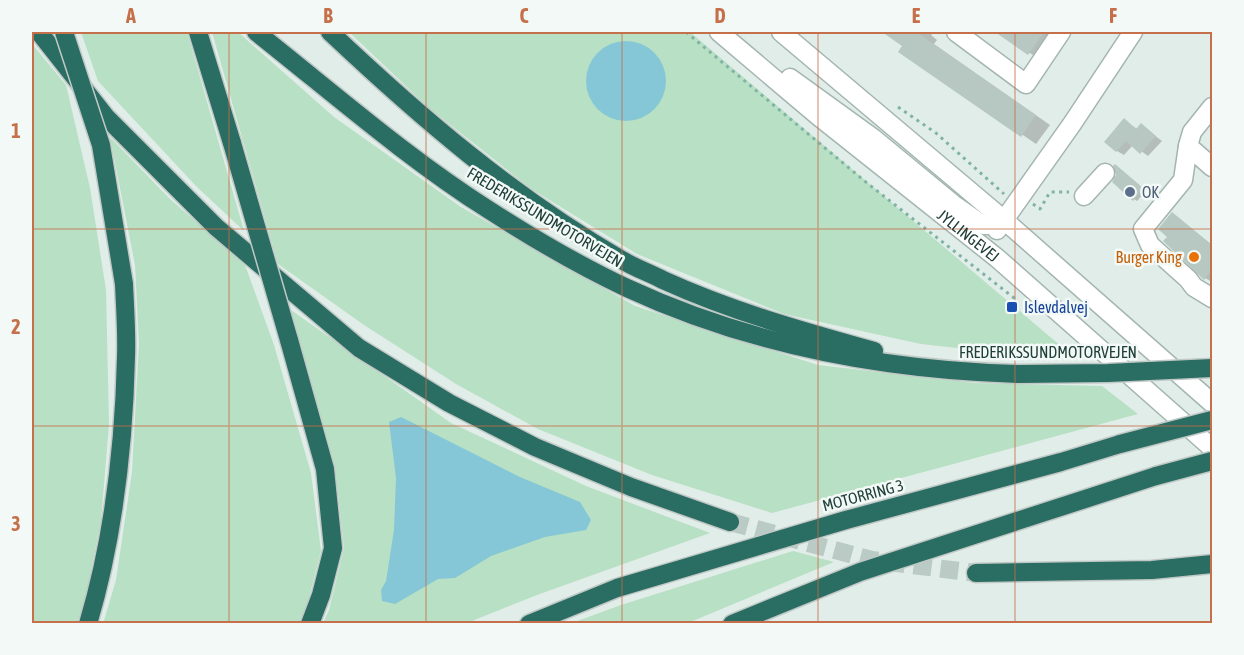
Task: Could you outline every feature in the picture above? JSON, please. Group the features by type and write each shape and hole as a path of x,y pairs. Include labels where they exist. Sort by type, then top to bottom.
{"highway":[{"path":"39,32 106,117 216,227 359,348 449,403 535,447 631,488 730,522"},
{"path":"64,32 100,145 124,284 126,356 123,421 110,529 88,624"},
{"path":"198,32 325,470 333,548 321,595 310,624"},
{"name":"FREDERIKSSUNDMOTORVEJEN","path":"256,32 426,166 489,210 575,261 628,288 743,332 877,363 945,371 1108,374 1212,368"},
{"path":"330,32 398,96 460,148 532,202 624,261 699,296 780,325 945,371"},
{"name":"MOTORRING 3","path":"529,624 617,588 846,520 1212,420"},
{"path":"732,624 860,572 1156,476 1212,461"},
{"path":"976,573 1152,570 1212,564"}],"street":[{"name":"JYLLINGEVEJ","path":"719,32 817,115 986,248 1212,448"},
{"name":"JYLLINGEVEJ","path":"781,32 1004,220 1212,403"},
{"path":"956,32 1026,84 1061,32"},
{"path":"986,248 1133,32"},
{"path":"742,51 792,79 873,138 982,225 994,225 1004,220"},
{"path":"1212,108 1192,132 1183,180 1143,229 1149,245 1194,287 1212,298"},
{"path":"1188,146 1212,167"},
{"path":"1084,196 1105,173"}],"path":[{"path":"686,32 867,183 1019,302"},
{"path":"1022,195 1040,209 1050,192 1078,192 1084,196"}],"green space":[{"path":"81,32 187,32 244,231 196,186 98,81"},
{"path":"212,32 238,32 334,117 461,207 635,306 818,365 974,383 1102,386 1138,414 772,513 652,475 538,429 456,384 364,325 278,264"},
{"path":"349,32 690,32 1062,347 1011,354 921,344 784,314 637,254 530,188 428,107"},
{"path":"32,44 66,85 90,188 106,290 109,425 101,520 85,601 77,623 32,623"},
{"path":"110,137 169,198 245,265 274,345 311,473 321,551 305,613 300,623 103,624 116,580 132,472 139,343 135,265"},
{"path":"291,310 451,423 586,486 710,533 537,595 467,623 323,623 329,610 344,548 335,466"},
{"path":"793,551 834,562 688,623 572,623 621,605"}],"water":[{"path":"626,41 641,44 654,53 663,66 666,81 663,96 654,109 641,118 626,121 611,118 598,109 589,96 586,81 589,66 598,53 611,44"},
{"path":"401,417 520,477 580,502 591,520 586,530 545,537 491,556 455,578 438,579 395,604 382,601 381,590 386,581 394,530 396,478 389,422"}],"building":[{"path":"882,32 916,32 1036,115 1021,137 898,52 902,46"},
{"path":"995,32 1044,32 1028,55"},
{"path":"1124,118 1136,129 1141,123 1156,136 1140,154 1126,141 1116,152 1104,142"},
{"path":"1115,164 1143,188 1133,201 1112,182 1116,175 1113,166"},
{"name":"Burger King","path":"1172,212 1212,245 1212,269 1204,280 1163,241 1167,237 1158,229"}],"tunnel":[{"path":"730,522 872,560 976,573"}],"place":[{"name":"OK","path":"1130,192"},
{"name":"Burger King","path":"1194,257"},
{"name":"Islevdalvej","path":"1012,307"}]}
